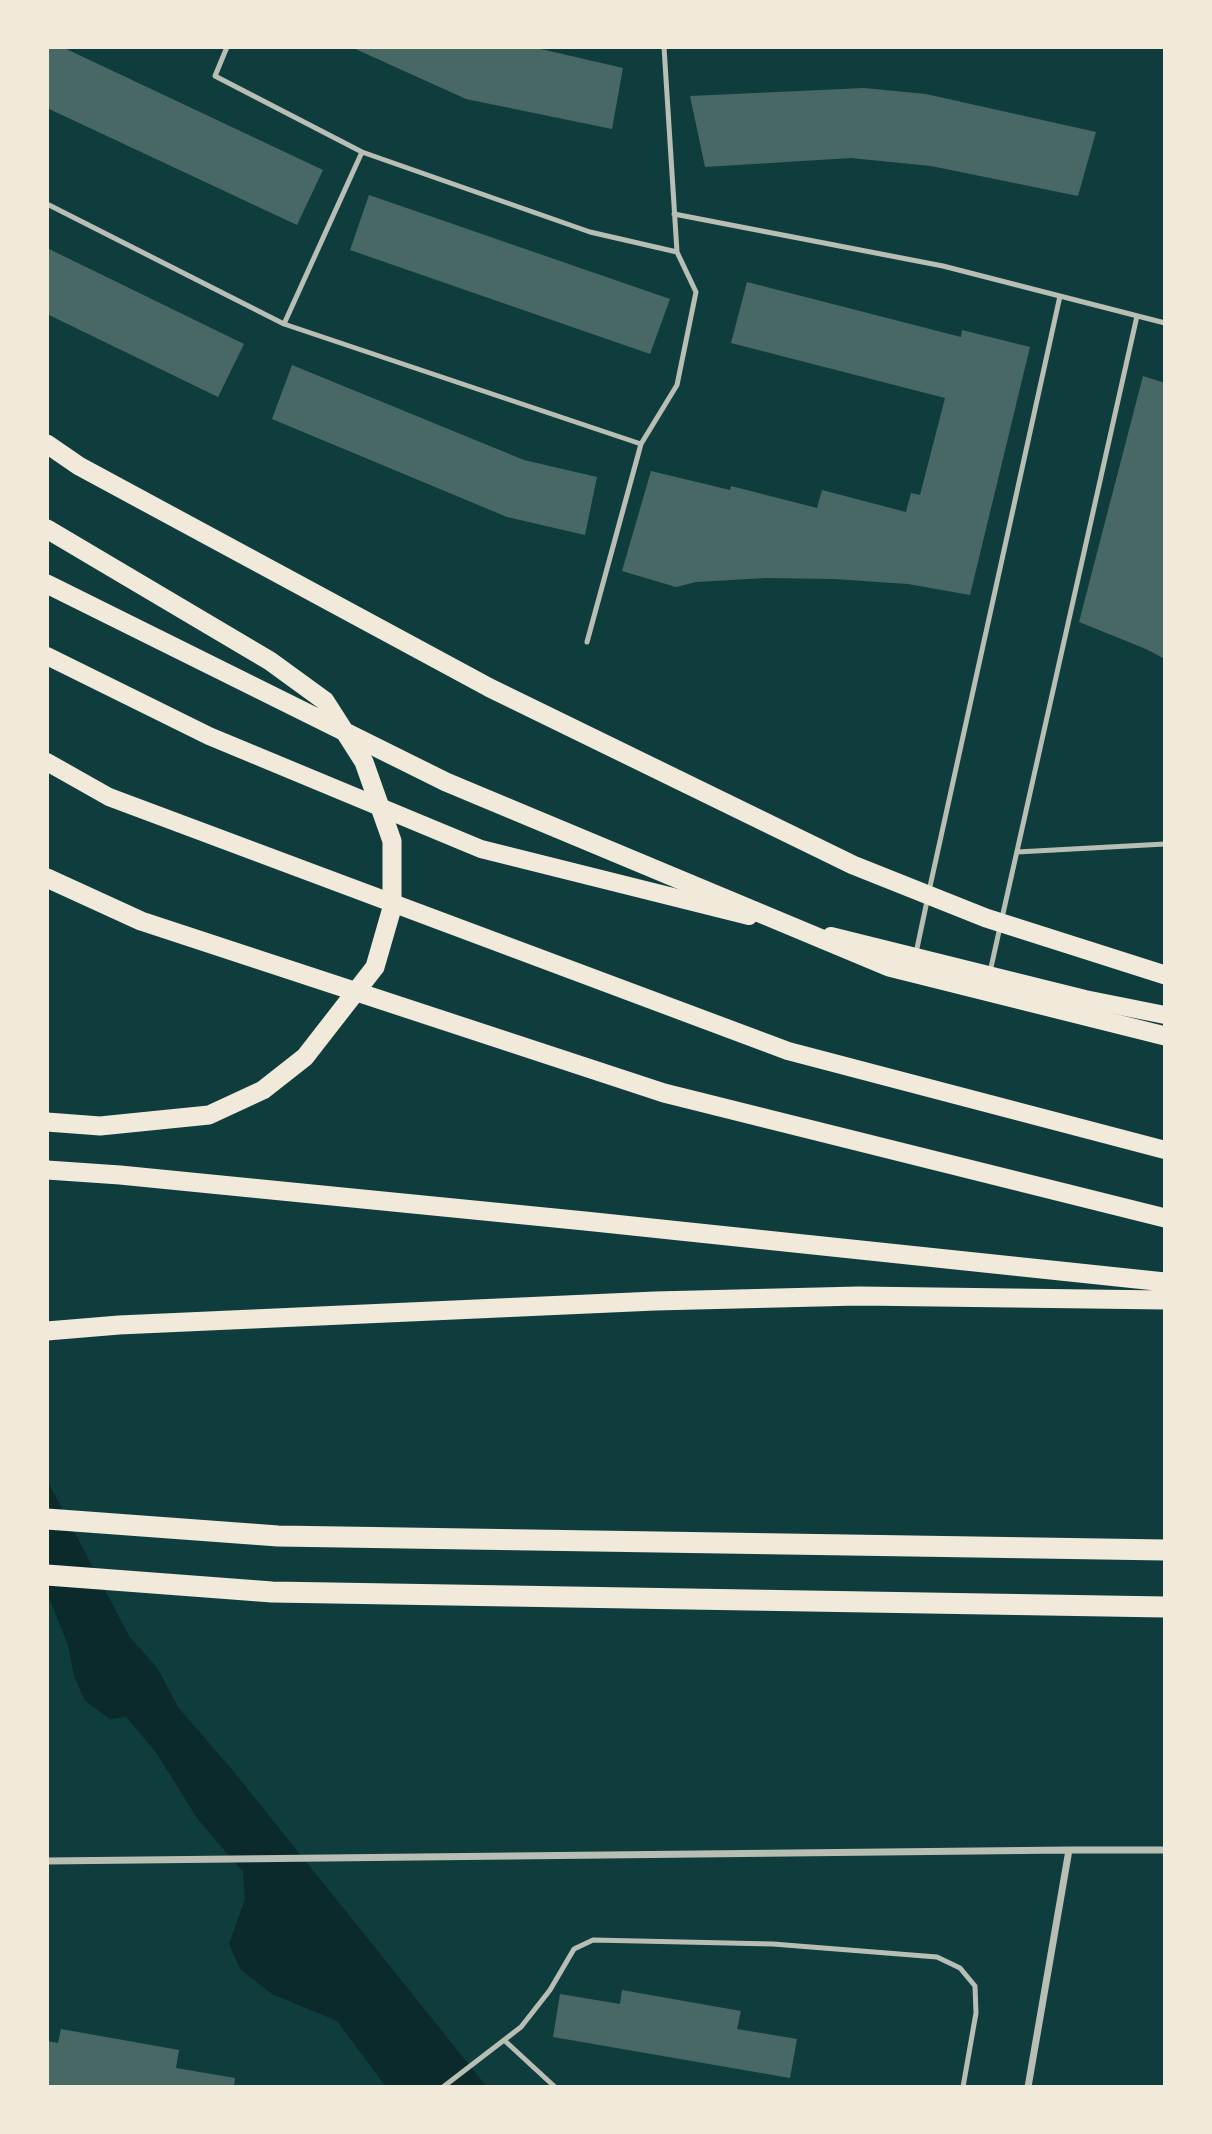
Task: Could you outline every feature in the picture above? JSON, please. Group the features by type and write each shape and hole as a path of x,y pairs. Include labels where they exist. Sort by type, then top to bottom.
{"highway":[{"path":"47,444 91,472 491,688 853,865 986,918 1165,975"},
{"path":"47,529 270,661 325,701 364,762 392,841 392,908 375,967 305,1057 263,1090 209,1115 100,1126 47,1122"},
{"path":"47,584 446,782 890,967 1165,1036"},
{"path":"47,878 141,921 664,1093 1165,1217"},
{"path":"47,1170 133,1176 544,1217 1165,1282"},
{"path":"47,1331 120,1325 723,1299 859,1296 1165,1300"},
{"path":"47,1519 278,1536 1165,1550"},
{"path":"47,1575 272,1592 1165,1607"}],"main road":[{"path":"47,656 209,736 481,849 1085,999 1165,1014"},
{"path":"47,762 109,797 788,1051 1165,1150"}],"street":[{"path":"1028,2087 1069,1850"},
{"path":"47,1861 1165,1850"}],"lane":[{"path":"227,47 215,76 362,152 590,232 677,252"},
{"path":"587,642 641,444 677,385 696,292 677,252 664,47"},
{"path":"284,324 362,152"},
{"path":"47,204 284,324 641,444"},
{"path":"674,214 943,266 1165,323"},
{"path":"915,957 1060,296"},
{"path":"990,975 1137,316"},
{"path":"1017,852 1165,845"},
{"path":"443,2087 522,2027 551,1990 574,1950 593,1940 773,1944 937,1957 960,1968 975,1986 976,2013 963,2087"},
{"path":"505,2040 555,2087"}],"water":[{"path":"47,1480 129,1636 158,1669 178,1707 234,1772 487,2087 386,2087 337,2021 272,1994 240,1969 229,1944 245,1899 243,1872 197,1818 155,1751 126,1717 110,1719 85,1701 74,1676 68,1645 47,1593"}],"building":[{"path":"47,47 62,47 323,170 297,225 47,108"},
{"path":"351,47 532,47 623,68 612,129 466,99"},
{"path":"864,88 926,94 1096,132 1078,196 931,166 851,158 705,167 690,96"},
{"path":"369,195 670,299 650,354 350,250"},
{"path":"47,248 244,344 218,397 47,314"},
{"path":"747,282 961,337 962,330 1030,347 970,595 908,584 834,579 765,578 696,582 676,587 622,571 651,471 730,490 731,486 817,508 822,490 906,512 911,493 920,495 945,398 731,343"},
{"path":"292,365 524,460 597,477 585,535 507,517 272,419"},
{"path":"1143,376 1165,383 1165,659 1079,622"},
{"path":"622,1990 741,2011 737,2029 797,2039 790,2078 553,2037 560,1994 620,2004"},
{"path":"61,2029 179,2050 176,2068 235,2078 234,2087 47,2085 47,2041 58,2043"}]}
